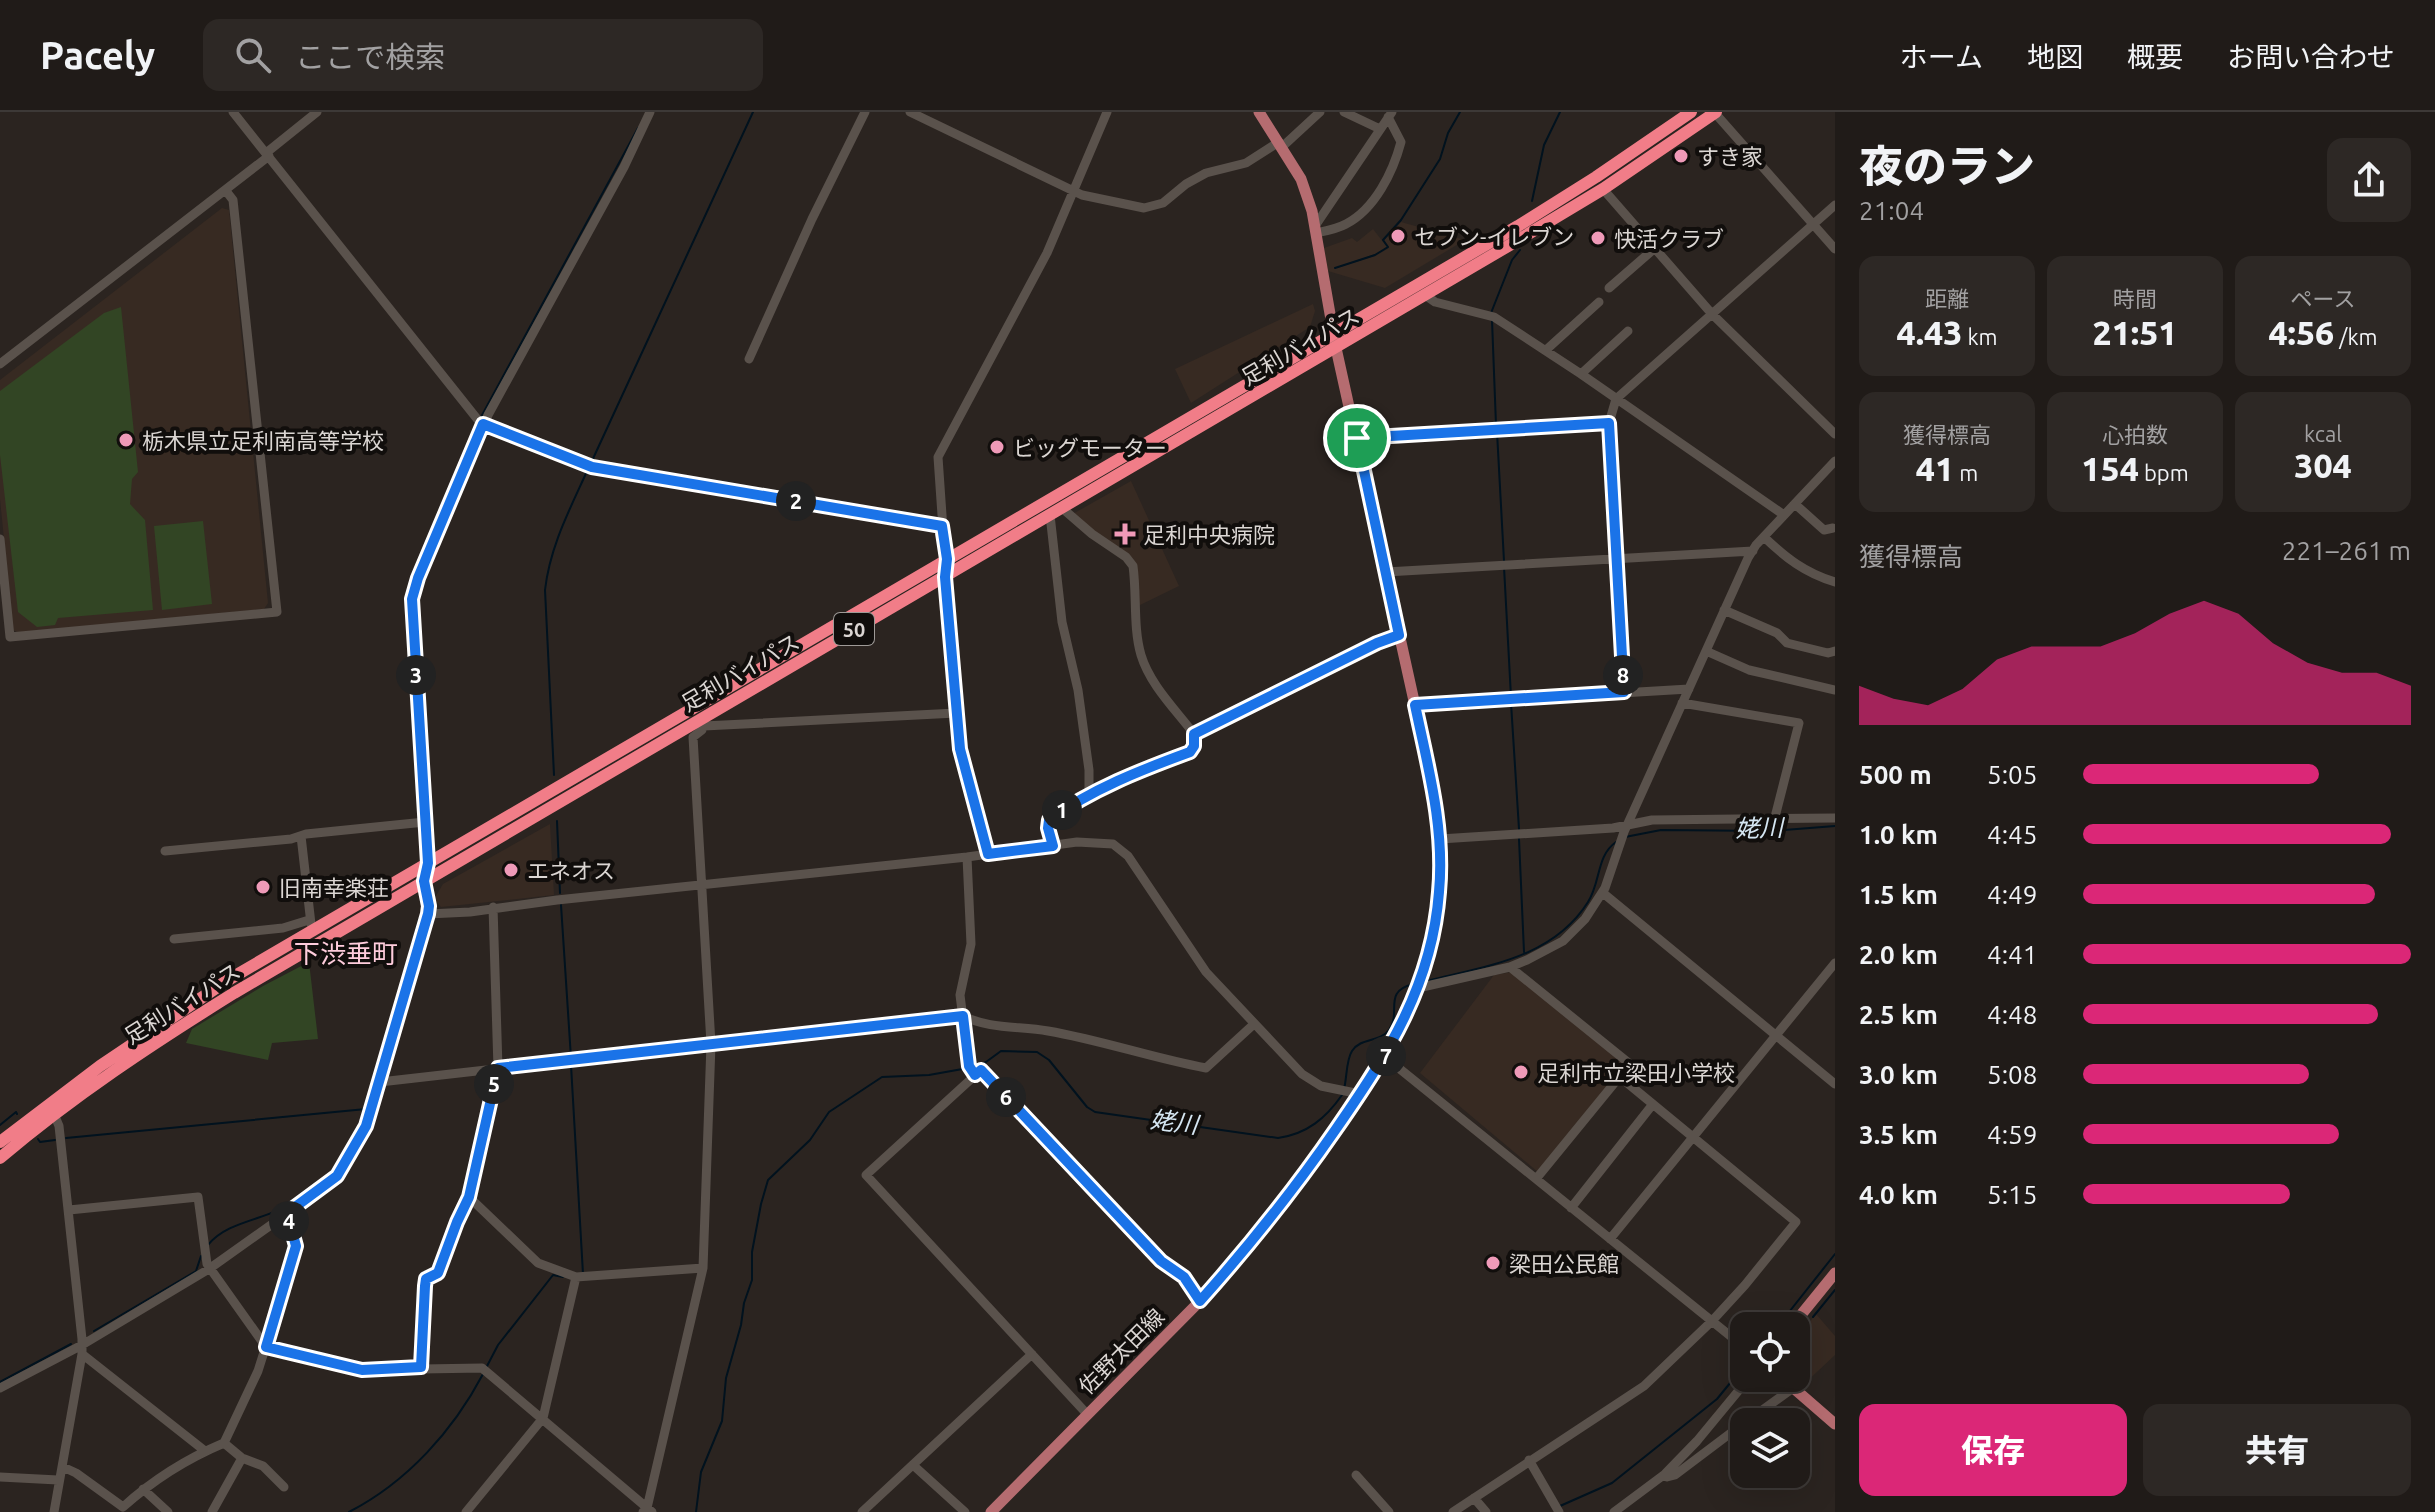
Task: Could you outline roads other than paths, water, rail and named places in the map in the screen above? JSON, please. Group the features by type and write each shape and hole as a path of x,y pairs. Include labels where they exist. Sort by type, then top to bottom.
{"highway":[{"name":"足利バイパス","path":"0,1142 161,1022 312,924 428,863 1570,194 1691,112"},
{"name":"足利バイパス","path":"0,1158 54,1114 175,1029 1336,348 1603,189 1715,112"}],"main road":[{"name":"佐野太田線","path":"991,1512 1200,1301 1284,1203 1356,1093 1385,1057 1420,983 1437,910 1440,839 1433,787 1336,348 1315,229 1304,187 1281,144 1259,112"},
{"path":"1803,1312 1835,1273"},
{"path":"1798,1392 1835,1424"}],"street":[{"path":"233,112 483,424 592,467 942,526"},
{"path":"0,364 226,191 317,112"},
{"path":"0,1388 82,1350 209,1269 337,1176 366,1126 429,906 424,881 428,863 412,599 483,424 624,167 650,112"},
{"path":"749,359 812,219 865,112"},
{"path":"910,112 1082,195 1144,208 1163,203 1186,184 1206,173 1246,163 1281,144 1320,112"},
{"path":"988,854 960,749 938,457 1047,253 1107,112"},
{"path":"1344,112 1380,129"},
{"path":"1715,112 1835,249"},
{"path":"1315,229 1390,115"},
{"path":"1315,229 1337,229 1351,222 1381,188 1393,168 1401,142 1390,115"},
{"path":"1603,189 1712,314 1835,434"},
{"path":"0,539 10,637 277,612 233,200 226,191"},
{"path":"1624,692 1609,423 1616,399 1835,205"},
{"path":"1609,288 1655,248"},
{"path":"1425,295 1435,302 1491,317 1546,350 1784,515"},
{"path":"1546,350 1599,302"},
{"path":"1581,374 1628,331"},
{"path":"1357,438 1609,423"},
{"path":"1420,983 1510,967 1541,954 1575,931 1603,893 1626,828 1753,551 1835,461"},
{"path":"1795,504 1824,530 1833,528"},
{"path":"1053,846 1049,820 1089,794 1190,752 1194,746 1194,734 1148,674 1141,656 1133,566 1126,557 1056,511"},
{"path":"1056,511 1062,622 1078,690 1089,770 1089,794"},
{"path":"1764,537 1790,562 1835,582"},
{"path":"1386,572 1753,551"},
{"path":"1724,610 1777,633 1787,643 1828,653 1834,649"},
{"path":"1194,734 1399,635"},
{"path":"1706,651 1749,670 1835,690"},
{"path":"1415,705 1689,689"},
{"path":"1682,703 1799,723 1774,821"},
{"path":"69,1210 198,1197 209,1269 266,1347 362,1370 482,1368 647,1511 703,1268 711,1044 693,737 702,722 956,713"},
{"path":"1440,839 1626,828 1652,820 1835,818"},
{"path":"165,851 425,822"},
{"path":"174,939 312,924 301,836"},
{"path":"428,914 470,912 1093,841 1113,844 1138,870 1206,972 1254,1024 1309,1080 1356,1093"},
{"path":"967,857 971,944 960,995 969,1066 975,1075"},
{"path":"1603,893 1835,1084"},
{"path":"421,1367 426,1279 438,1273 469,1197 498,1068 493,907"},
{"path":"1610,1239 1835,963"},
{"path":"1510,967 1630,1064 1536,1179"},
{"path":"380,1082 963,1016 979,1024 1049,1031 1152,1058 1206,1068 1254,1024"},
{"path":"1385,1057 1730,1336"},
{"path":"1087,1414 866,1175 981,1070 1161,1261 1184,1277 1200,1301"},
{"path":"1453,1512 1644,1386 1712,1321 1796,1222 1620,1077"},
{"path":"1571,1208 1653,1104"},
{"path":"54,1114 59,1126 69,1210 82,1350 54,1512"},
{"path":"469,1197 538,1263 576,1277 703,1268"},
{"path":"63,1467 123,1507 181,1462 224,1443 258,1371 296,1246 287,1213"},
{"path":"466,1512 543,1418 576,1277"},
{"path":"82,1350 205,1451"},
{"path":"862,1512 1032,1354"},
{"path":"1614,1512 1665,1474 1737,1392"},
{"path":"1766,1408 1788,1392"},
{"path":"1665,1474 1667,1477 1675,1475 1730,1434"},
{"path":"224,1443 242,1458 263,1466 284,1487"},
{"path":"212,1512 242,1458"},
{"path":"1529,1460 1559,1512"},
{"path":"913,1465 965,1512"},
{"path":"1356,1475 1389,1512"},
{"path":"0,1477 58,1480"},
{"path":"143,1489 168,1512"},
{"path":"1474,1498 1486,1512"}],"waterway":[{"path":"591,463 753,112"},
{"path":"1335,268 1375,255 1388,247 1383,240 1401,220 1440,159 1448,133 1460,112"},
{"path":"1532,201 1544,145 1560,112"},
{"path":"481,417 638,128"},
{"path":"1491,313 1512,260 1520,250"},
{"path":"1492,320 1496,425"},
{"path":"1497,432 1504,561"},
{"path":"554,775 545,590 556,543 588,469"},
{"path":"1504,567 1511,697"},
{"path":"1511,703 1519,829"},
{"path":"557,821 560,893"},
{"name":"姥川","path":"1625,837 1661,830 1770,831 1835,826"},
{"path":"1519,839 1524,952"},
{"name":"姥川","path":"1427,981 1516,957 1556,936 1588,902 1605,854 1616,842"},
{"path":"561,905 571,1058"},
{"path":"364,1118 419,919"},
{"name":"姥川","path":"1344,1089 1352,1051 1389,1030 1394,1016 1395,997 1413,984"},
{"name":"姥川","path":"974,1067 1001,1051 1037,1052 1049,1060 1087,1107 1095,1112 1278,1138 1298,1133 1315,1124 1342,1095"},
{"path":"571,1065 583,1274"},
{"name":"姥川","path":"696,1512 701,1472 722,1421 726,1378 752,1280 752,1252 768,1180 810,1140 829,1112 882,1077 929,1075 968,1068"},
{"path":"66,1138 366,1109"},
{"path":"0,1125 17,1114"},
{"path":"336,1170 358,1128"},
{"path":"38,1139 40,1142 55,1140"},
{"path":"302,1197 329,1177"},
{"path":"208,1245 226,1230 294,1202"},
{"path":"1789,1312 1835,1254"},
{"path":"94,1331 196,1271 201,1256"},
{"path":"486,1368 498,1345 553,1275 563,1277"},
{"path":"1813,1317 1835,1290"},
{"path":"0,1382 71,1344"},
{"path":"349,1512 390,1486 426,1453 458,1415 483,1374"},
{"path":"1560,1506 1612,1483 1717,1399 1730,1383"}],"place":[{"name":"すき家","path":"1681,156"},
{"name":"セブン-イレブン","path":"1398,236"},
{"name":"快活クラブ","path":"1598,238"},
{"name":"栃木県立足利南高等学校","path":"126,440"},
{"name":"ビッグモーター","path":"997,447"},
{"name":"足利中央病院","path":"1125,534"},
{"name":"エネオス","path":"511,870"},
{"name":"旧南幸楽荘","path":"263,887"},
{"name":"足利市立梁田小学校","path":"1521,1072"},
{"name":"梁田公民館","path":"1493,1263"}],"district":[{"name":"下渋垂町","path":"346,953"}]}
